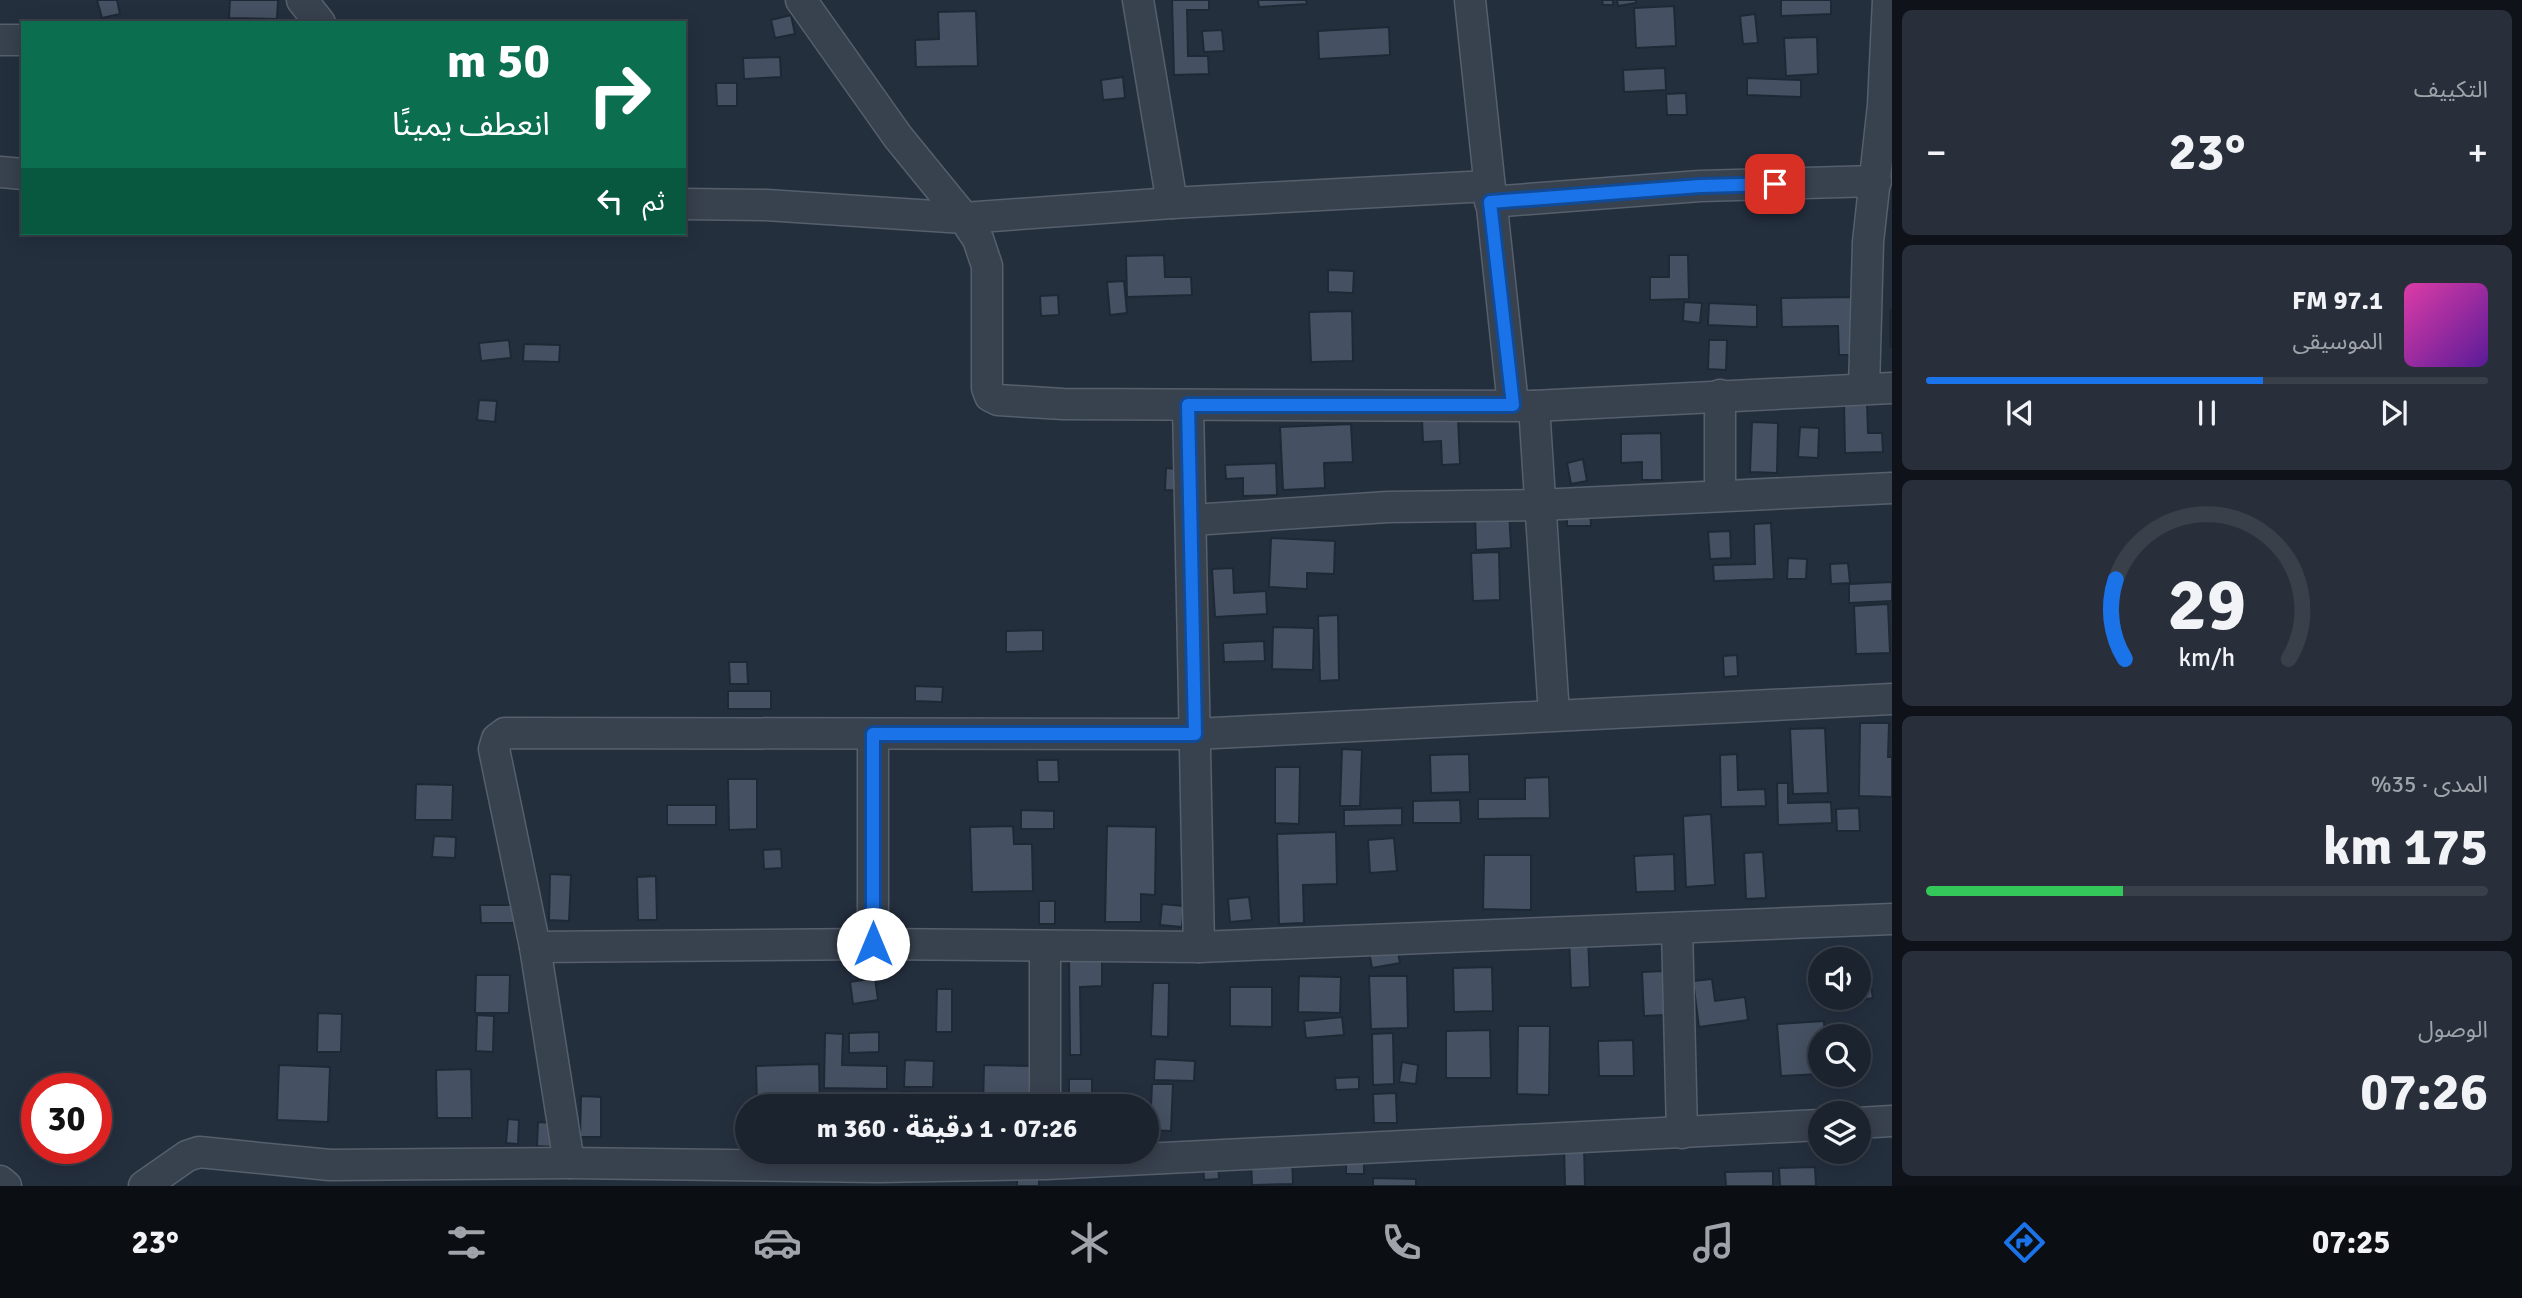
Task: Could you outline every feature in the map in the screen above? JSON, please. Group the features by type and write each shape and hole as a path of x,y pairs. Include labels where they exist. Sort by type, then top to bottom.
{"street":[{"path":"302,0 318,21"},
{"path":"801,0 898,137 978,239 987,266 987,388 990,397 998,400 1063,404 1188,405 1523,405 1878,388 1880,242 1875,181 1883,105 1888,0"},
{"path":"1138,0 1172,203"},
{"path":"1470,0 1489,194 1539,505 1554,715"},
{"path":"0,40 21,40"},
{"path":"0,173 21,174"},
{"path":"686,204 766,205 964,219 1172,203 1875,181"},
{"path":"1720,396 1720,496"},
{"path":"1188,405 1199,947"},
{"path":"1192,520 1388,508 1539,505 1892,488"},
{"path":"582,1171 494,749 497,739 505,733 1195,734 1892,698"},
{"path":"873,734 873,944"},
{"path":"535,947 873,944 1199,947 1892,919"},
{"path":"1678,928 1682,1133"},
{"path":"1045,946 1045,1094"},
{"path":"1871,1122 1892,1121"},
{"path":"144,1186 187,1156 199,1152 330,1166 582,1171 1046,1167 1808,1126"},
{"path":"0,1181 6,1186"}],"building":[{"path":"97,0 117,0 120,14 102,18"},
{"path":"230,0 278,0 277,19 229,18"},
{"path":"1172,0 1209,0 1209,10 1187,10 1188,56 1208,56 1209,74 1174,75"},
{"path":"1258,0 1306,0 1307,4 1259,7"},
{"path":"1602,0 1613,0 1613,5 1603,5"},
{"path":"1617,0 1636,0 1636,3 1618,6"},
{"path":"1781,0 1831,0 1831,14 1781,16"},
{"path":"1674,6 1676,46 1636,48 1634,8"},
{"path":"976,11 978,66 916,67 915,40 939,39 938,12"},
{"path":"1755,14 1758,43 1743,44 1740,16"},
{"path":"791,15 795,34 775,38 771,20"},
{"path":"1389,27 1390,55 1319,59 1318,31"},
{"path":"1222,30 1224,51 1204,52 1202,31"},
{"path":"1817,37 1818,74 1786,76 1784,38"},
{"path":"780,57 781,77 744,79 743,58"},
{"path":"1665,68 1666,90 1624,92 1623,70"},
{"path":"1123,77 1125,98 1103,100 1101,80"},
{"path":"1747,78 1801,80 1801,97 1747,95"},
{"path":"716,83 737,83 737,106 717,106"},
{"path":"1686,93 1687,115 1667,115 1666,94"},
{"path":"1164,255 1165,277 1191,277 1192,295 1127,297 1126,256"},
{"path":"1669,255 1688,255 1689,299 1650,300 1650,277 1669,277"},
{"path":"1328,270 1354,271 1353,293 1328,292"},
{"path":"1124,281 1127,313 1110,315 1107,282"},
{"path":"1058,295 1059,315 1041,316 1040,296"},
{"path":"1859,297 1861,355 1839,355 1838,326 1782,327 1781,298"},
{"path":"1684,302 1702,303 1700,323 1683,321"},
{"path":"1709,303 1757,305 1757,327 1708,325"},
{"path":"1892,310 1892,347 1890,347"},
{"path":"1352,311 1353,361 1311,362 1309,312"},
{"path":"509,340 511,358 481,361 479,343"},
{"path":"1709,340 1727,340 1726,370 1708,369"},
{"path":"524,344 560,345 559,362 523,361"},
{"path":"479,400 497,401 495,422 477,420"},
{"path":"1844,402 1867,402 1868,433 1882,433 1883,452 1845,453"},
{"path":"1458,417 1460,464 1442,465 1441,441 1423,442 1422,419"},
{"path":"1752,422 1778,423 1777,473 1750,472"},
{"path":"1351,424 1353,462 1324,463 1325,488 1283,490 1280,427"},
{"path":"1800,427 1819,428 1818,458 1798,457"},
{"path":"1661,433 1662,480 1642,480 1642,462 1621,463 1621,434"},
{"path":"1583,459 1587,481 1571,484 1567,463"},
{"path":"1276,463 1277,495 1243,496 1243,478 1226,479 1225,465"},
{"path":"1166,468 1189,470 1187,491 1165,490"},
{"path":"1567,506 1590,506 1591,526 1567,526"},
{"path":"1509,509 1511,548 1476,550 1475,510"},
{"path":"1771,523 1774,579 1714,581 1713,565 1755,564 1754,524"},
{"path":"1730,531 1731,558 1710,559 1708,532"},
{"path":"1271,538 1335,541 1334,574 1307,573 1307,589 1269,587"},
{"path":"1499,552 1500,600 1473,601 1471,553"},
{"path":"1788,558 1807,559 1806,579 1787,579"},
{"path":"1848,563 1850,583 1831,584 1830,564"},
{"path":"1233,568 1234,593 1266,591 1267,614 1215,617 1212,569"},
{"path":"1892,582 1892,601 1849,603 1849,584"},
{"path":"1888,604 1890,653 1856,654 1854,606"},
{"path":"1338,615 1339,680 1320,681 1318,616"},
{"path":"1273,627 1314,628 1313,670 1272,669"},
{"path":"1043,630 1043,651 1006,652 1006,631"},
{"path":"1264,641 1265,661 1224,662 1223,643"},
{"path":"1737,655 1738,676 1724,677 1723,656"},
{"path":"729,662 747,662 748,684 730,684"},
{"path":"915,686 943,687 942,702 915,701"},
{"path":"728,691 771,691 771,709 728,709"},
{"path":"1860,723 1889,723 1888,757 1892,757 1892,797 1859,796"},
{"path":"1825,728 1828,793 1793,794 1790,729"},
{"path":"1342,749 1362,750 1360,806 1340,806"},
{"path":"1469,754 1470,792 1431,793 1430,755"},
{"path":"1737,754 1738,790 1765,789 1766,806 1721,807 1720,755"},
{"path":"1037,760 1058,760 1059,782 1038,782"},
{"path":"1275,767 1300,767 1299,824 1275,823"},
{"path":"1549,777 1550,818 1478,819 1478,799 1525,799 1525,778"},
{"path":"728,779 757,779 757,829 729,830"},
{"path":"1777,783 1788,783 1788,803 1831,802 1832,823 1778,825"},
{"path":"416,784 453,785 452,820 415,820"},
{"path":"1460,800 1461,823 1413,823 1413,801"},
{"path":"667,805 716,805 716,825 667,825"},
{"path":"1402,808 1402,825 1344,826 1344,810"},
{"path":"1859,808 1860,831 1837,831 1836,809"},
{"path":"1021,810 1054,811 1054,829 1021,829"},
{"path":"1711,814 1715,885 1686,887 1683,816"},
{"path":"1013,826 1014,844 1032,844 1033,891 972,892 970,827"},
{"path":"1107,826 1156,827 1155,895 1141,894 1141,922 1105,922"},
{"path":"1336,832 1337,884 1303,885 1304,923 1279,924 1277,834"},
{"path":"434,836 456,837 455,858 432,857"},
{"path":"1394,838 1397,871 1370,873 1368,840"},
{"path":"781,849 782,868 764,869 763,850"},
{"path":"1763,852 1766,898 1746,899 1744,853"},
{"path":"1674,854 1675,891 1636,892 1634,856"},
{"path":"1484,855 1531,855 1531,910 1483,909"},
{"path":"550,874 571,875 569,921 549,920"},
{"path":"656,876 657,920 638,920 637,877"},
{"path":"1249,897 1252,920 1230,922 1228,899"},
{"path":"1039,901 1055,901 1055,924 1039,924"},
{"path":"1162,904 1184,906 1182,927 1160,925"},
{"path":"480,905 516,905 516,923 481,923"},
{"path":"1569,937 1588,937 1590,987 1571,988"},
{"path":"1397,946 1400,963 1372,968 1369,951"},
{"path":"1102,958 1102,986 1080,987 1081,1055 1070,1055 1069,959"},
{"path":"1492,967 1493,1011 1454,1012 1453,968"},
{"path":"1663,971 1665,1015 1644,1016 1642,972"},
{"path":"476,975 510,975 509,1013 475,1013"},
{"path":"1299,976 1341,977 1340,1013 1298,1012"},
{"path":"1369,976 1407,976 1408,1028 1371,1029"},
{"path":"875,978 878,1000 853,1004 850,982"},
{"path":"1712,979 1715,1001 1745,997 1748,1020 1699,1027 1693,981"},
{"path":"1153,983 1169,983 1168,1037 1151,1036"},
{"path":"1230,987 1272,987 1272,1027 1230,1026"},
{"path":"937,989 952,989 952,1032 936,1032"},
{"path":"318,1013 342,1014 341,1052 317,1052"},
{"path":"477,1015 494,1016 493,1052 476,1051"},
{"path":"1342,1017 1344,1035 1306,1038 1304,1021"},
{"path":"1824,1021 1824,1024 1808,1024 1808,1075 1781,1076 1777,1024"},
{"path":"1518,1026 1550,1026 1549,1095 1517,1094"},
{"path":"1490,1030 1491,1078 1446,1078 1446,1031"},
{"path":"879,1032 879,1052 849,1053 849,1033"},
{"path":"825,1033 843,1034 842,1065 887,1066 887,1089 824,1088"},
{"path":"1393,1033 1394,1084 1373,1085 1372,1034"},
{"path":"1633,1040 1634,1076 1599,1076 1598,1041"},
{"path":"1155,1059 1195,1061 1194,1081 1154,1080"},
{"path":"905,1060 934,1061 933,1087 904,1087"},
{"path":"1402,1062 1418,1065 1416,1084 1399,1082"},
{"path":"819,1064 820,1094 757,1094 756,1066"},
{"path":"279,1065 330,1067 328,1122 277,1120"},
{"path":"984,1065 1034,1066 1033,1094 983,1094"},
{"path":"471,1069 472,1118 437,1118 436,1070"},
{"path":"1359,1077 1359,1089 1336,1090 1335,1078"},
{"path":"1069,1079 1092,1079 1092,1094 1069,1094"},
{"path":"1152,1084 1173,1084 1171,1131 1159,1130 1159,1094 1152,1094"},
{"path":"901,1092 925,1093 925,1094"},
{"path":"1396,1093 1397,1123 1374,1123 1373,1094"},
{"path":"581,1096 601,1097 601,1137 580,1137"},
{"path":"508,1119 519,1120 518,1144 506,1143"},
{"path":"538,1122 555,1123 554,1147 537,1146"},
{"path":"1564,1145 1584,1145 1585,1186 1565,1186"},
{"path":"1346,1154 1364,1154 1364,1174 1346,1174"},
{"path":"1292,1158 1293,1184 1252,1185 1251,1159"},
{"path":"1218,1160 1219,1179 1204,1180 1203,1161"},
{"path":"1815,1167 1816,1186 1780,1186 1779,1168"},
{"path":"1773,1171 1773,1186 1726,1186 1725,1172"},
{"path":"1017,1174 1039,1175 1039,1186 1017,1186"},
{"path":"1373,1178 1416,1179 1416,1186 1373,1186"}],"route":[{"path":"873,944 873,734 1195,734 1188,405 1513,405 1490,202 1700,186 1775,184"}]}
